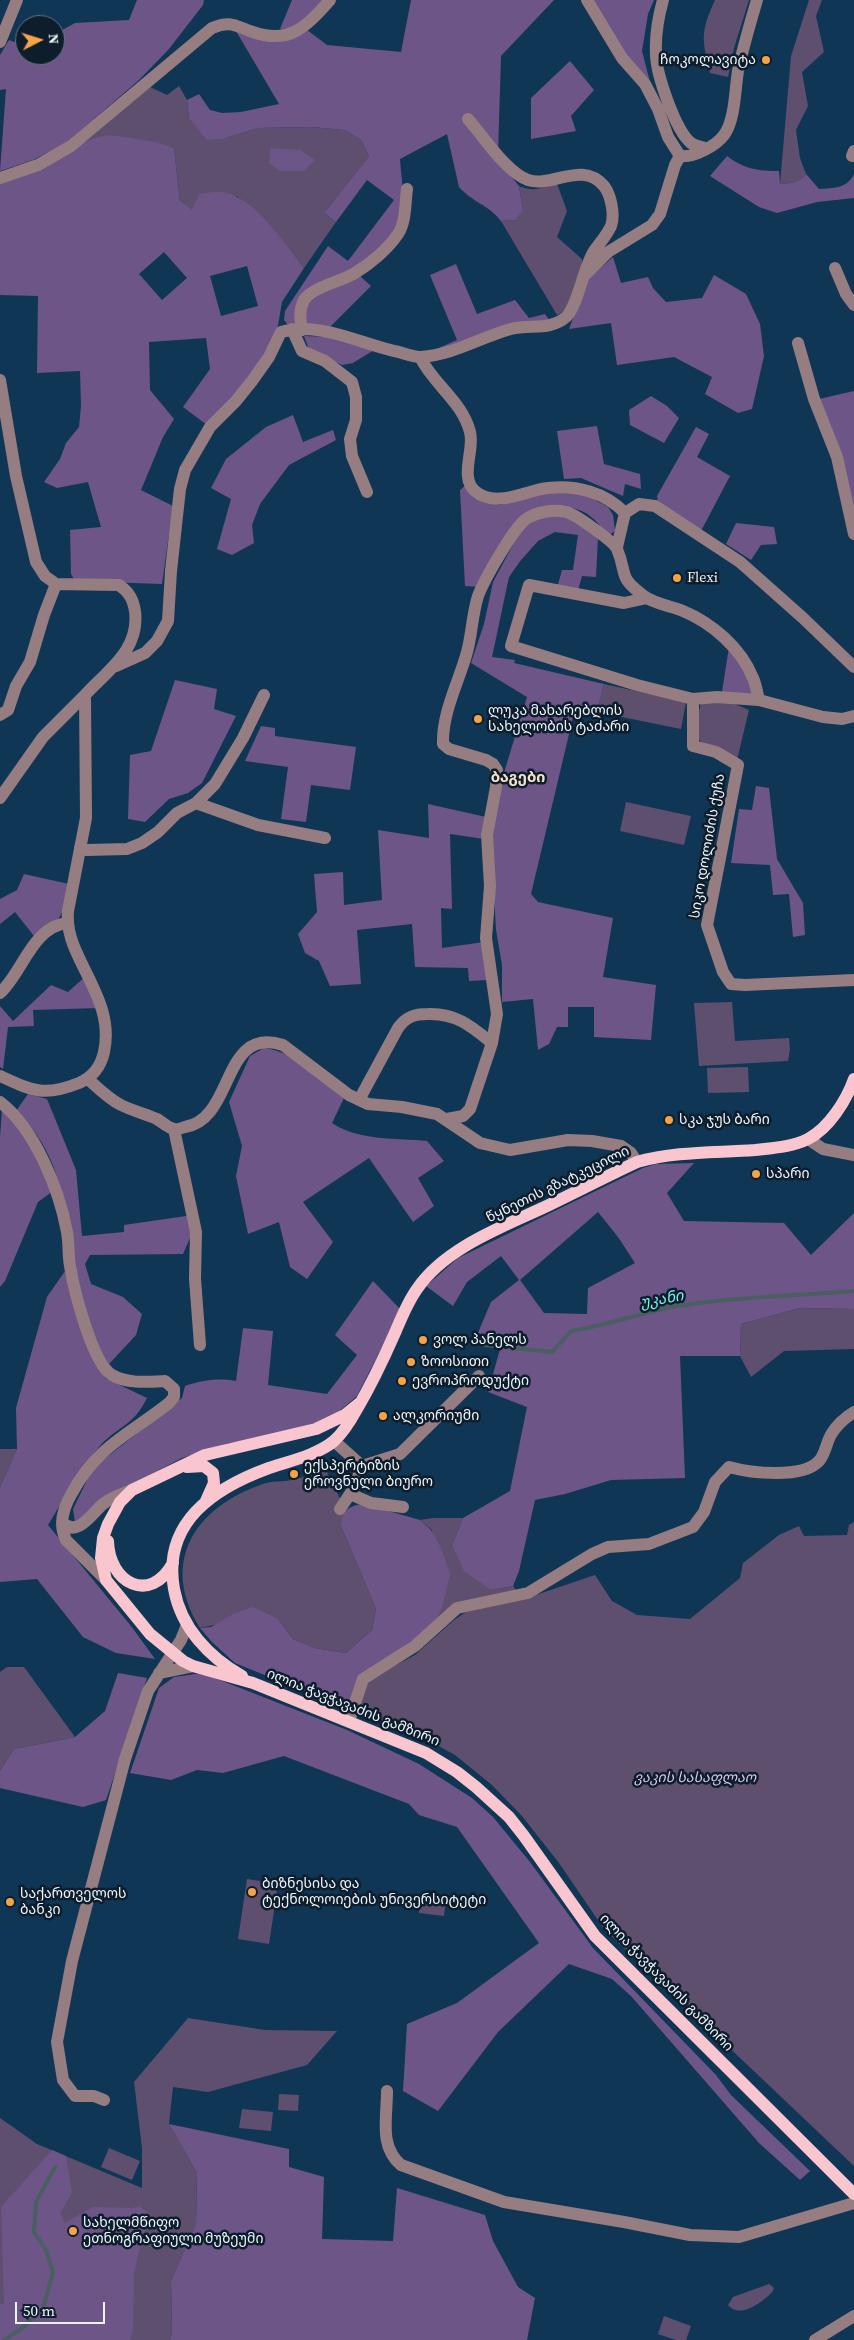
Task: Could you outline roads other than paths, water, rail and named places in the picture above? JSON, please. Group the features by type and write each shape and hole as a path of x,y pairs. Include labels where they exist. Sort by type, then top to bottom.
{"main road":[{"name":"წყნეთის გზატკეცილი","path":"253,1683 218,1661 187,1625 175,1594 173,1562 175,1548 183,1528 206,1501 252,1475 301,1457 334,1441 344,1430 361,1402 416,1289 433,1268 456,1251 637,1162 688,1154 768,1148 808,1139 829,1120 848,1095 854,1080"},
{"name":"წყნეთის გზატკეცილი","path":"253,1683 193,1666 172,1654 137,1620 106,1580 102,1568 102,1549 108,1524 120,1502 132,1490 205,1455 316,1429 345,1415 361,1402"},
{"path":"182,1467 204,1466 213,1473 214,1483 206,1501"},
{"path":"108,1524 111,1558 116,1569 130,1583 143,1586 156,1582 168,1572 173,1562"},
{"name":"ილია ჭავჭავაძის გამზირი","path":"253,1683 426,1753 457,1772 489,1798 524,1836 595,1936 854,2194"}],"street":[{"path":"0,42 18,0"},
{"path":"0,178 38,165 71,146 212,28 225,23 272,36 292,34 309,24 330,0"},
{"path":"587,0 622,58 645,84 658,109 668,136 680,156"},
{"path":"663,0 657,21 655,56 666,100 678,126 691,143 705,148"},
{"path":"680,156 696,155 705,148 716,144 725,134 732,112 743,48 757,0"},
{"path":"116,666 145,653 156,641 168,621 171,571 185,470 210,427 236,402 269,357 281,332 297,330 338,333 373,346 420,357 444,352 510,329 556,324 567,316 590,258 612,226 609,195 603,185 592,178 577,174 542,181 529,180 505,165 468,119"},
{"path":"583,276 608,252 652,225 660,214 675,165 680,156"},
{"path":"367,492 352,456 350,439 356,420 356,397 352,382 341,371 325,361 302,351 297,330 305,298 323,287 354,274 388,246 399,233 404,218 407,189"},
{"path":"834,268 846,294 854,305"},
{"path":"798,343 814,399 837,457 854,534"},
{"path":"420,357 461,411 471,432 472,447 468,470 470,482 474,490 496,498 516,496 547,488 576,488 608,499 625,513"},
{"path":"0,380 16,476 36,562 45,576 56,584 119,585 127,590 133,601 136,618 134,634 129,647 116,666 43,738 0,798"},
{"path":"759,700 753,678 747,668 738,654 715,629 693,615 647,598 628,583 623,574 617,548 625,513 639,504 655,506 740,562 854,667"},
{"path":"447,1119 463,1116 470,1109 492,1043 496,1014 486,938 490,886 487,835 497,770 493,764 449,749 443,744 442,736 467,652 478,596 492,566 524,520 539,512 566,512 578,516 617,548"},
{"path":"0,715 8,710 16,686 30,662 44,614 56,584"},
{"path":"647,598 624,603 528,585 511,646 637,685 693,699 717,697 759,700 823,717 842,719 854,716"},
{"path":"0,1076 30,1089 48,1092 60,1090 88,1079 97,1070 103,1058 106,1030 103,1010 97,993 73,944 67,923 86,818 87,782 83,711 85,695"},
{"path":"80,848 87,850 127,848 142,843 177,813 196,803 215,784 243,738 264,695"},
{"name":"სიკო დოლიძის ქუჩა","path":"693,699 693,746 716,752 738,765 708,925 723,972 731,984 745,986 854,980"},
{"path":"196,803 258,825 325,838"},
{"path":"0,993 12,979 28,952 48,930 58,924 67,923"},
{"path":"359,1100 398,1028 404,1020 414,1014 441,1013 454,1016 466,1022 492,1043"},
{"path":"88,1079 104,1094 121,1105 157,1119 174,1129 199,1124 214,1107 244,1051 250,1046 266,1041 283,1045 338,1087 359,1100 379,1106 426,1110 447,1119 471,1138 502,1149 520,1150 568,1140 592,1141 621,1146 631,1153 637,1162"},
{"path":"0,1102 13,1113 38,1150 48,1174 67,1233 75,1295 92,1343 104,1368 112,1375 123,1379 143,1382 164,1381 174,1389 174,1396 169,1402 102,1451 88,1466 66,1502 62,1522 63,1534 66,1540 106,1580"},
{"path":"174,1129 192,1202 196,1232 195,1279 200,1345"},
{"path":"808,1139 824,1149 854,1155"},
{"path":"340,1509 350,1494 362,1466 400,1454 479,1376"},
{"path":"349,1721 363,1679 415,1646 457,1608 528,1593 592,1554 608,1547 649,1544 693,1527 704,1512 715,1482 729,1467 739,1470 783,1473 805,1470 818,1462 831,1434 854,1412"},
{"path":"334,1441 362,1466"},
{"path":"62,1522 66,1526 71,1527 80,1525 102,1504 132,1490"},
{"path":"350,1494 371,1503 403,1507"},
{"path":"104,2100 94,2096 75,2096 63,2080 57,2042 68,1979 115,1795 148,1691 181,1640 187,1625"},
{"path":"159,1673 193,1666"},
{"path":"387,2091 386,2143 391,2156 401,2165 504,2202 690,2235 739,2237 854,2203"},
{"path":"815,2340 854,2316"}],"waterway":[{"name":"უკანი","path":"484,1345 552,1352 571,1331 667,1308 736,1299 854,1291"},
{"path":"4,2340 21,2329 43,2309 53,2272 46,2250 34,2232 36,2202 55,2167"}],"place":[{"name":"ჩოკოლავიტა","path":"766,60"},
{"name":"Flexi","path":"677,578"},
{"name":"ლუკა მახარებლის სახელობის ტაძარი","path":"478,719"},
{"name":"სკა ჯუს ბარი","path":"669,1120"},
{"name":"სპარი","path":"756,1174"},
{"name":"ვოლ პანელს","path":"423,1340"},
{"name":"ზოოსითი","path":"411,1362"},
{"name":"ევროპროდუქტი","path":"402,1381"},
{"name":"ალკორიუმი","path":"383,1416"},
{"name":"ექსპერტიზის ეროვნული ბიურო","path":"294,1474"},
{"name":"ბიზნესისა და ტექნოლოიების უნივერსიტეტი","path":"252,1892"},
{"name":"საქართველოს ბანკი","path":"10,1902"},
{"name":"სახელმწიფო ეთნოგრაფიული მუზეუმი","path":"73,2231"}],"district":[{"name":"ბაგები","path":"518,778"}],"park label":[{"name":"ვაკის სასაფლაო","path":"695,1778"}]}
